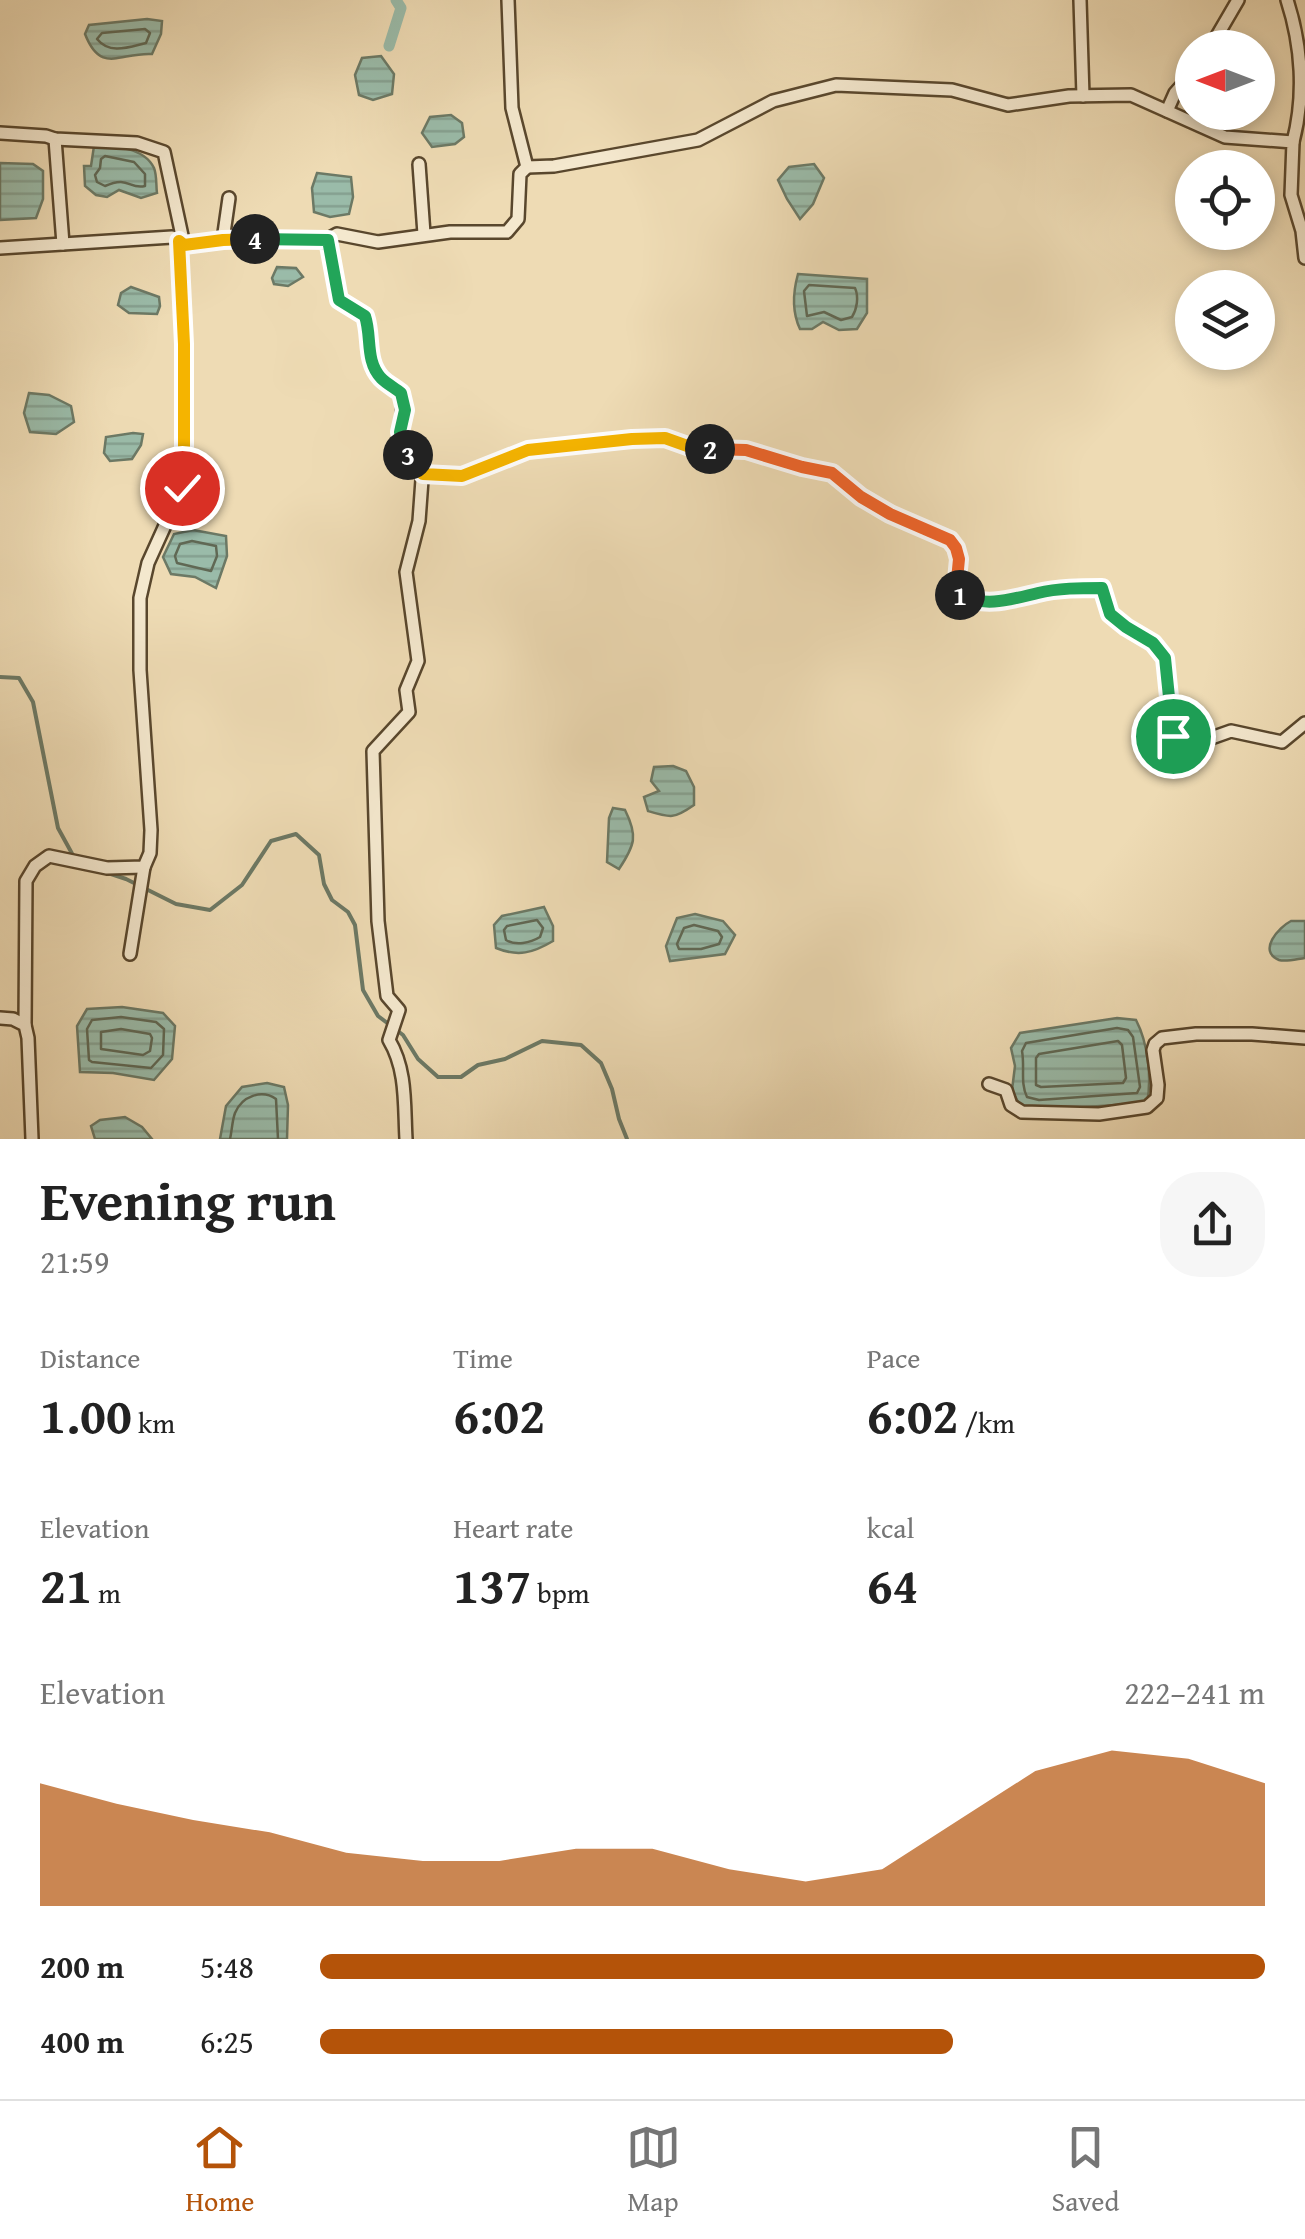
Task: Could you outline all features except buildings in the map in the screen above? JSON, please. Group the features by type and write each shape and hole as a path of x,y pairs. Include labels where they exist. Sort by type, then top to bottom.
{"street":[{"path":"508,0 512,108 528,167"},
{"path":"1080,0 1083,96"},
{"path":"1220,30 1238,0"},
{"path":"1287,0 1296,26 1301,75 1291,196 1302,231 1305,258"},
{"path":"0,248 172,237 182,243 328,240 337,234 378,242 424,234 507,232 518,219 520,174 528,167 554,166 698,140 773,101 836,85 952,90 1008,105 1131,95 1225,136 1293,142"},
{"path":"1167,111 1175,94"},
{"path":"0,133 138,143 164,152 182,243 182,488 148,563 140,598 140,670 152,830 130,954"},
{"path":"54,139 62,244"},
{"path":"419,164 424,234"},
{"path":"223,240 229,198"},
{"path":"328,240 339,300 365,316 370,330 370,360 381,378 401,393 405,410 400,432 408,456 422,466 423,474 419,521 406,572 418,661 406,690 409,712 373,752 378,921 387,996 399,1010 389,1040 398,1055 403,1079 406,1139"},
{"path":"423,474 462,476 528,450 665,438 693,448 746,450 832,473 890,514 950,540 959,559 957,592 968,599 995,602 1040,592 1102,588 1110,614 1153,643 1165,658 1173,736 1183,748 1231,731 1282,742 1305,723"},
{"path":"32,1139 26,1025 26,881 35,866 49,856 106,868 144,867"},
{"path":"0,1018 26,1025"},
{"path":"989,1084 1006,1090 1011,1106 1022,1112 1099,1114 1136,1109 1148,1107 1157,1098 1153,1050 1162,1038 1252,1034 1305,1038"}],"water":[{"path":"162,21 152,54 105,58 91,47 85,34 89,25"},
{"path":"381,56 394,74 392,94 373,100 359,95 355,75 362,58"},
{"path":"451,115 462,123 464,137 455,144 432,147 422,133 430,117"},
{"path":"94,146 119,147 143,156 154,168 157,193 141,198 119,190 107,197 96,195 85,186 84,166 91,166"},
{"path":"0,163 33,164 43,171 43,199 36,218 0,220"},
{"path":"814,164 824,178 813,204 800,219 778,180 789,167"},
{"path":"317,173 351,177 353,197 349,214 330,217 314,212 312,188"},
{"path":"277,267 296,268 303,277 288,286 274,284 272,278"},
{"path":"798,274 867,279 867,313 857,329 839,330 823,322 812,329 800,329 794,302"},
{"path":"131,287 159,297 157,314 129,313 118,305 121,293"},
{"path":"29,393 49,395 71,406 74,422 56,434 30,432 24,413"},
{"path":"143,434 132,459 110,461 104,453 106,437"},
{"path":"193,530 226,536 227,556 216,588 195,577 171,574 163,557 174,534"},
{"path":"673,766 686,771 694,787 694,805 672,816 648,811 644,797 659,791 651,781 654,767"},
{"path":"613,808 625,810 633,834 619,869 607,862"},
{"path":"544,907 553,926 553,941 525,952 496,948 494,925 502,916"},
{"path":"695,914 723,921 735,935 725,954 670,961 666,946 677,918"},
{"path":"1291,921 1305,921 1305,958 1279,960 1270,951 1270,945"},
{"path":"122,1007 163,1013 175,1026 172,1059 154,1080 80,1072 77,1026 87,1009"},
{"path":"1117,1018 1136,1020 1140,1029 1148,1061 1147,1103 1021,1108 1012,1090 1015,1066 1011,1048 1020,1033"},
{"path":"267,1083 284,1087 287,1139 220,1139 226,1106 242,1087"},
{"path":"125,1117 152,1139 95,1139 91,1126 100,1120"}],"waterway":[{"path":"389,46 401,8 396,0"},
{"path":"0,677 19,678 33,702 58,828 75,859"},
{"path":"105,872 176,904 210,910 242,885 271,841 296,834 319,855 324,884 332,900 348,912 355,925 363,990 378,1016 403,1035 418,1059 438,1077 461,1077 478,1065 505,1059 542,1041 581,1045 601,1063 627,1139"}],"route":[{"path":"182,488 184,344 179,241 184,245 223,240 328,240 339,300 365,316 370,330 370,360 381,378 401,393 405,410 400,432 408,456 422,466 423,474 462,476 528,450 665,438 693,448 746,450 832,473 890,514 950,540 959,559 956,590 968,599 995,602 1040,592 1102,588 1110,614 1153,643 1165,658 1173,736"}]}
